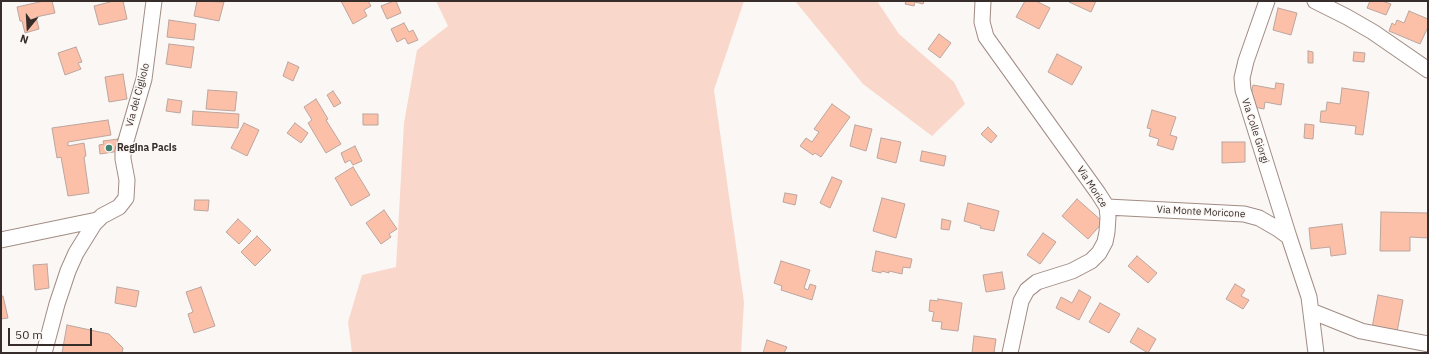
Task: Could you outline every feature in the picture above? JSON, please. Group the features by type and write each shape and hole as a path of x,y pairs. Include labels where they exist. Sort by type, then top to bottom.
{"street":[{"name":"Via del Cigliolo","path":"44,353 57,304 70,266 88,232 97,220 121,205 127,196 127,180 123,151 144,79 154,1"},
{"name":"Via Morice","path":"983,1 983,26 989,42 1107,207 1108,222 1106,237 1103,246 1096,256 1091,261 1076,269 1037,282 1027,290 1022,298 1010,353"},
{"name":"Via Colle Giorgi","path":"1267,1 1246,61 1242,78 1243,90 1289,237"},
{"path":"1314,1 1369,29 1428,70"},
{"name":"Via Monte Moricone","path":"1107,207 1244,214 1265,221 1289,237"},
{"path":"1,240 97,220"},
{"path":"1289,237 1309,296 1316,353"},
{"path":"1311,311 1361,331 1428,344"}],"shaded area":[{"path":"436,1 744,1 714,90 744,302 741,353 352,353 348,322 362,275 396,267 404,123 417,50 448,26"},
{"path":"795,1 877,1 899,34 954,82 965,104 932,136 863,84"}],"building":[{"path":"44,1 52,1 55,13 36,17 39,29 25,33 22,21 20,21 17,7"},
{"path":"114,1 123,1 127,19 99,25 94,6"},
{"path":"197,1 224,2 219,21 194,16"},
{"path":"341,1 368,1 371,6 364,10 367,16 353,24"},
{"path":"396,1 401,13 387,19 381,6"},
{"path":"906,1 924,1 923,4 915,2 914,6 905,4"},
{"path":"1025,1 1036,1 1050,8 1039,29 1016,17"},
{"path":"1069,1 1096,1 1091,12"},
{"path":"1370,1 1382,1 1391,4 1386,15 1367,8"},
{"path":"1278,8 1297,13 1291,35 1273,30"},
{"path":"1409,11 1428,19 1428,27 1420,44 1389,31 1392,23 1395,25 1397,20 1404,23"},
{"path":"169,20 196,24 194,40 167,37"},
{"path":"404,23 409,32 413,30 418,40 408,44 405,38 397,42 391,29"},
{"path":"939,34 951,43 940,58 928,49"},
{"path":"169,44 194,47 191,68 166,64"},
{"path":"76,47 82,62 78,63 81,69 65,75 58,53"},
{"path":"1308,51 1313,52 1313,63 1308,63"},
{"path":"1354,52 1365,53 1364,62 1353,61"},
{"path":"1057,54 1082,67 1072,85 1048,72"},
{"path":"288,62 299,67 293,81 283,76"},
{"path":"123,74 127,99 109,102 105,77"},
{"path":"1276,83 1284,84 1281,105 1265,102 1264,109 1249,106 1253,85 1275,89"},
{"path":"1342,88 1369,92 1363,135 1355,134 1356,126 1320,122 1321,111 1326,111 1327,102 1340,104"},
{"path":"208,90 237,92 235,111 206,109"},
{"path":"333,91 341,103 334,107 327,95"},
{"path":"168,99 182,101 180,113 166,111"},
{"path":"316,99 328,119 326,120 341,144 326,153 308,123 312,120 304,107"},
{"path":"832,104 850,117 821,157 815,153 813,155 800,146 806,138 812,142 819,132 814,129"},
{"path":"1152,110 1176,117 1170,135 1177,137 1173,150 1157,145 1159,139 1149,136 1151,129 1147,128"},
{"path":"193,111 239,114 238,128 192,125"},
{"path":"363,114 378,114 378,125 363,125"},
{"path":"108,120 111,135 68,142 68,146 84,143 86,156 84,157 89,193 68,196 61,157 57,158 52,128"},
{"path":"244,123 259,130 247,156 231,148"},
{"path":"295,123 308,133 301,143 287,133"},
{"path":"1305,124 1314,125 1313,139 1304,138"},
{"path":"855,125 872,129 866,151 850,146"},
{"path":"988,127 997,136 991,143 981,134"},
{"path":"881,138 901,142 896,163 877,158"},
{"name":"Regina Pacis","path":"118,139 120,151 100,154 99,145 104,144 103,141"},
{"path":"1222,142 1245,142 1245,162 1222,163"},
{"path":"355,146 362,161 353,165 350,160 345,163 341,153"},
{"path":"922,151 946,156 944,166 920,161"},
{"path":"353,167 370,195 351,206 335,178"},
{"path":"832,177 842,181 830,208 820,203"},
{"path":"785,193 797,195 795,205 783,202"},
{"path":"882,198 905,204 896,238 873,231"},
{"path":"1077,199 1103,222 1088,239 1062,216"},
{"path":"195,200 209,200 208,211 194,210"},
{"path":"968,203 999,211 994,231 980,228 981,226 964,221"},
{"path":"384,210 397,229 389,234 391,237 381,244 366,223"},
{"path":"1381,212 1428,213 1428,238 1410,237 1410,251 1380,251"},
{"path":"238,219 251,231 239,244 226,232"},
{"path":"942,219 951,221 949,230 941,229"},
{"path":"1342,224 1346,254 1331,256 1330,247 1311,249 1309,228"},
{"path":"1043,233 1056,242 1040,264 1027,255"},
{"path":"257,236 271,250 255,266 241,252"},
{"path":"876,251 912,259 910,268 903,267 902,274 889,271 889,273 882,271 881,273 872,271"},
{"path":"1137,256 1157,273 1148,283 1128,266"},
{"path":"781,261 810,270 804,288 808,290 810,284 816,286 812,300 781,290 782,286 774,283"},
{"path":"47,264 49,288 35,290 33,265"},
{"path":"1002,272 1005,289 986,292 983,275"},
{"path":"1235,284 1245,290 1241,296 1249,300 1243,309 1226,299"},
{"path":"117,287 139,291 136,307 115,303"},
{"path":"201,287 215,326 194,333 188,314 193,312 186,292"},
{"path":"1079,290 1091,297 1079,320 1056,308 1061,297 1072,303"},
{"path":"1378,295 1403,300 1397,332 1372,328"},
{"path":"1,296 3,296 8,318 1,319"},
{"path":"938,299 962,303 958,331 941,329 942,322 932,321 934,312 929,311 930,300 938,301"},
{"path":"1100,303 1120,314 1109,333 1089,322"},
{"path":"67,325 109,334 123,348 122,353 62,353"},
{"path":"1138,328 1156,339 1148,353 1130,342"},
{"path":"974,336 996,339 994,353 972,353"},
{"path":"767,340 787,347 784,353 763,353"}],"place":[{"name":"Regina Pacis","path":"109,148"}]}
